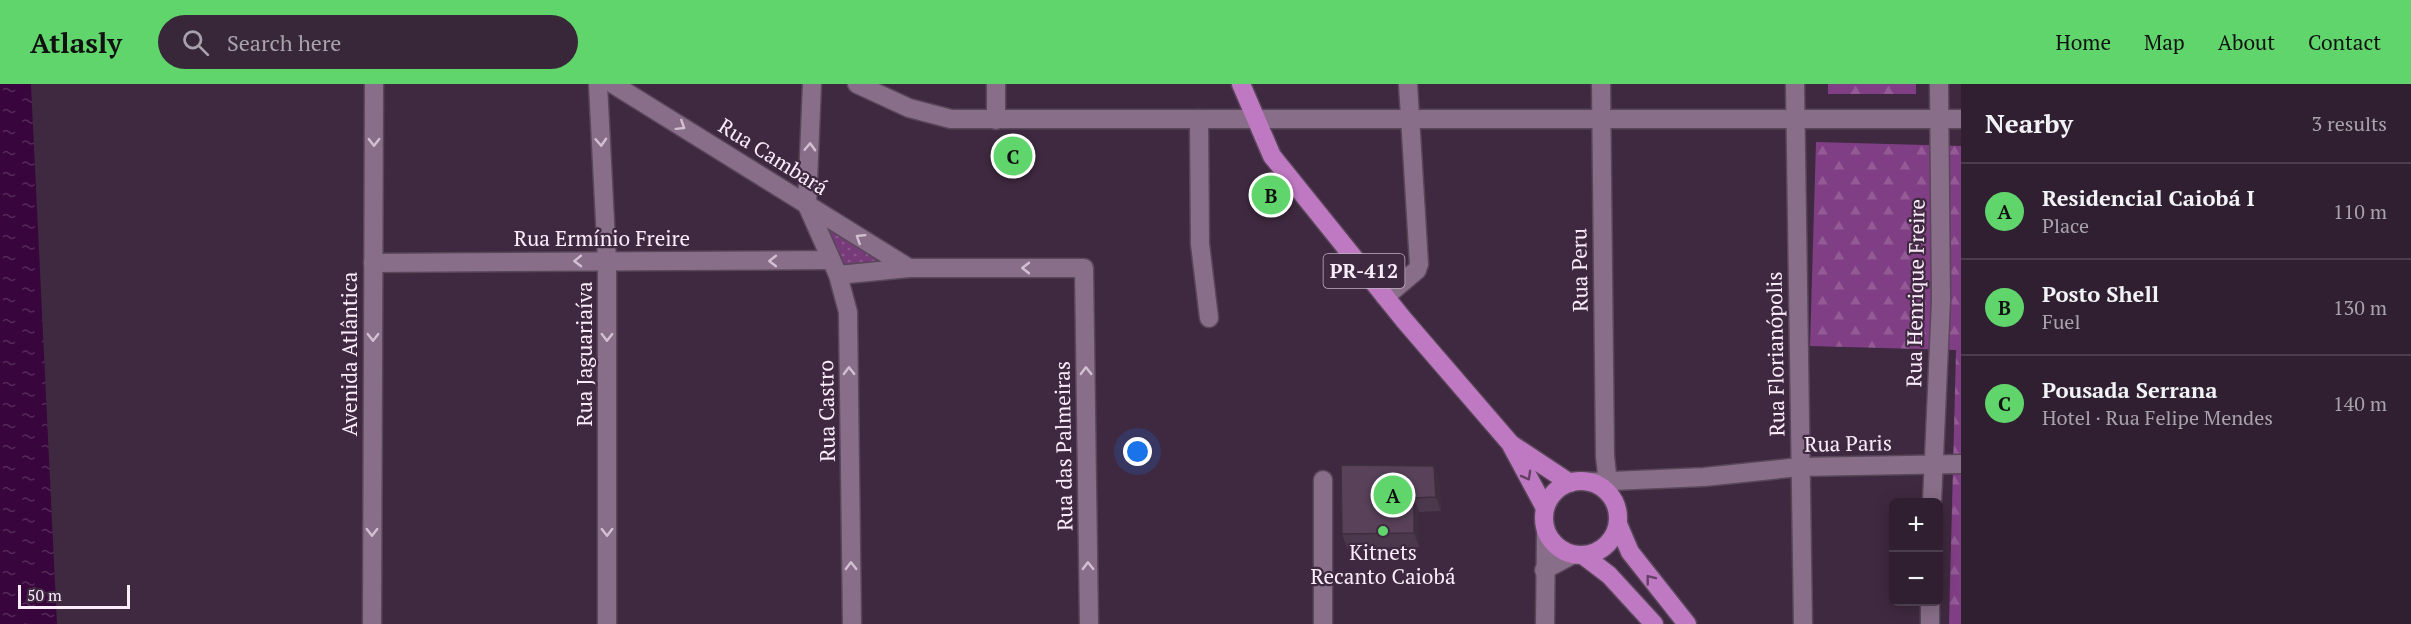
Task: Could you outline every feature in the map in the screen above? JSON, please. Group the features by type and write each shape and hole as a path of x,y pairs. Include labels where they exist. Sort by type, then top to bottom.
{"main road":[{"name":"PR-412","path":"1241,84 1272,156 1385,297 1510,443 1545,508 1546,532"},
{"name":"PR-412","path":"1510,443 1595,486"},
{"path":"1545,508 1555,493 1595,486 1618,514 1614,536 1607,546 1596,553 1578,555"},
{"path":"1618,524 1630,552 1687,624"},
{"path":"1546,532 1552,542 1609,574 1654,624"}],"street":[{"name":"Avenida Atlântica","path":"372,624 374,84"},
{"name":"Rua Jaguariaíva","path":"598,84 607,261 607,624"},
{"name":"Rua Cambará","path":"613,84 909,268"},
{"path":"807,205 812,84"},
{"path":"857,84 929,115 951,119 1601,121 1961,119"},
{"path":"996,84 996,120"},
{"path":"1385,297 1417,270 1419,264 1408,84"},
{"name":"Rua Peru","path":"1595,486 1598,468 1605,456 1601,84"},
{"name":"Rua Florianópolis","path":"1795,84 1803,624"},
{"name":"Rua Henrique Freire","path":"1932,498 1941,300 1939,84"},
{"path":"1199,119 1200,244 1209,318"},
{"name":"Rua Castro","path":"807,205 835,268 848,312 852,624"},
{"name":"Rua Ermínio Freire","path":"373,263 607,261 835,268 1084,268"},
{"name":"Rua das Palmeiras","path":"1084,268 1089,624"},
{"name":"Rua Paris","path":"1595,486 1629,479 1704,477 1800,467 1961,464"},
{"path":"1323,480 1323,624"},
{"path":"1545,624 1546,532"},
{"path":"1544,570 1578,555"},
{"path":"1930,606 1930,624"}],"shaded area":[{"path":"823,222 886,264 842,268"}],"green space":[{"path":"1828,84 1916,84 1916,94 1828,94"},
{"path":"1816,142 1961,146 1961,624 1949,624 1956,350 1810,346"}],"water":[{"path":"0,84 31,84 57,624 0,624"}],"building":[{"path":"1341,465 1434,466 1436,497 1414,498 1414,533 1342,534"}],"place":[{"name":"Pousada Serrana","path":"1013,156"},
{"name":"Posto Shell","path":"1271,195"},
{"name":"Residencial Caiobá I","path":"1393,495"},
{"name":"Kitnets Recanto Caiobá","path":"1383,531"}]}
